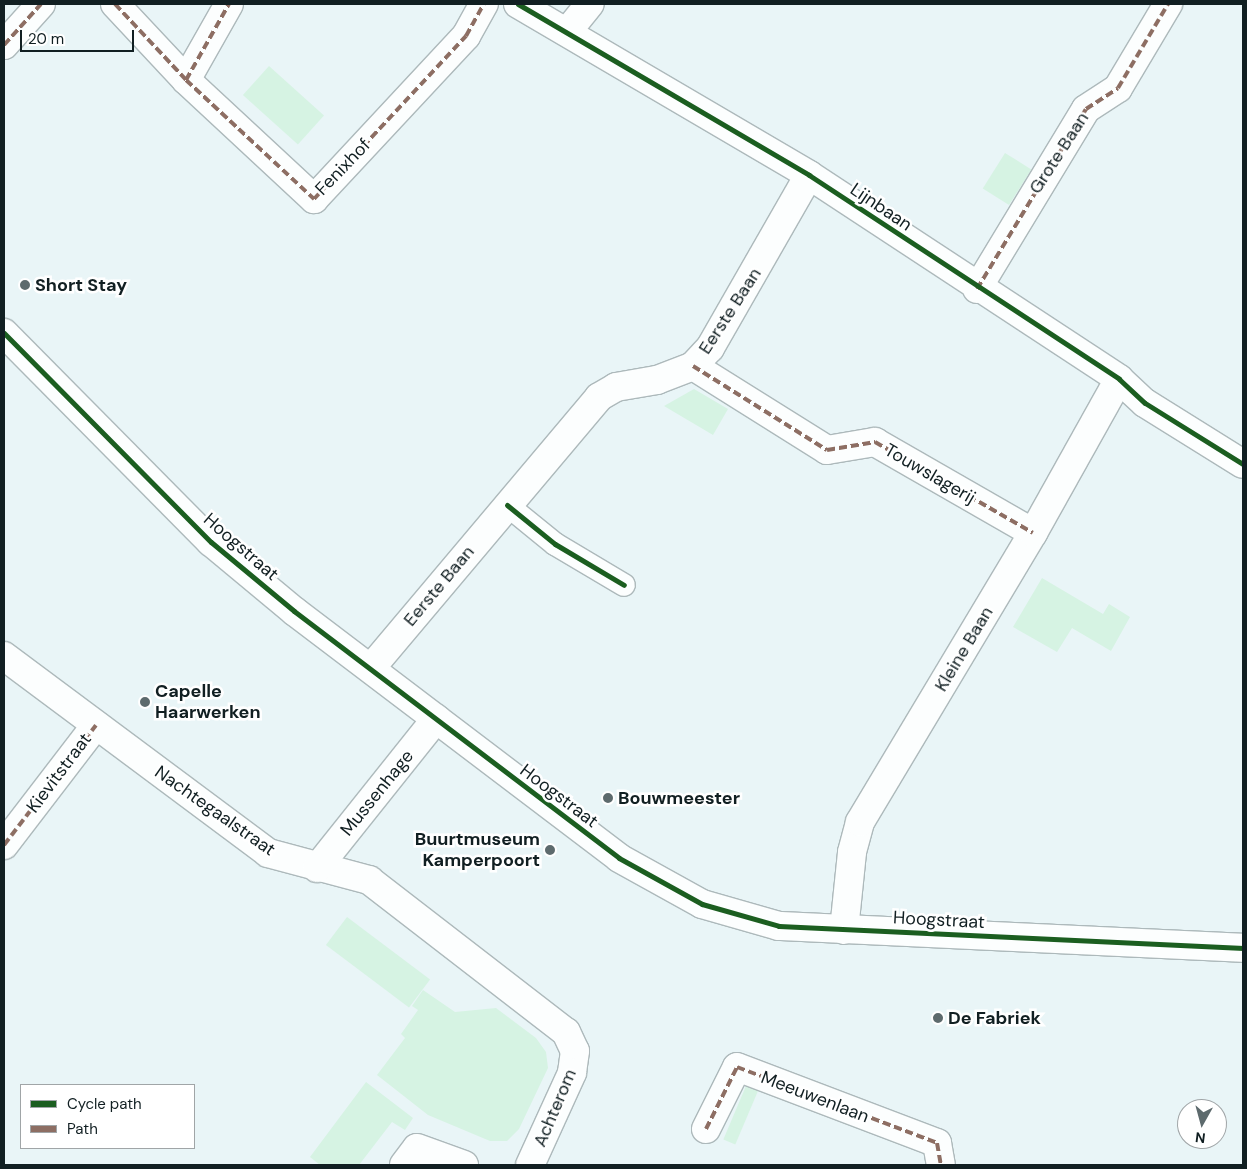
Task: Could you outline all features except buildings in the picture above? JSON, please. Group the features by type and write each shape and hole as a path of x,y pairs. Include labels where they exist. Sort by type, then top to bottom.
{"street":[{"path":"4,45 41,4"},
{"name":"Fenixhof","path":"115,4 186,80 314,199 466,36 484,4"},
{"path":"186,80 229,4"},
{"name":"Lijnbaan","path":"518,4 809,175 977,289 1119,379 1145,402 1243,464"},
{"path":"567,32 590,4"},
{"name":"Grote Baan","path":"977,289 1086,108 1118,88 1168,4"},
{"name":"Eerste Baan","path":"372,668 599,397 616,387 657,380 693,366 710,348 809,175"},
{"name":"Hoogstraat","path":"4,333 211,542 436,719 619,858 702,904 779,926 1243,948"},
{"name":"Touwslagerij","path":"693,366 827,450 876,442 1034,533"},
{"name":"Kleine Baan","path":"844,930 852,852 860,822 1034,533 1119,379"},
{"name":"Nachtegaalstraat","path":"4,656 268,852 317,868 369,880 545,1013 566,1032 576,1051"},
{"name":"Mussenhage","path":"317,868 436,719"},
{"name":"Kievitstraat","path":"4,845 96,725"},
{"name":"Achterom","path":"530,1165 572,1073 576,1051"},
{"name":"Meeuwenlaan","path":"706,1129 737,1067 937,1143 941,1165"},
{"path":"404,1165 417,1148 464,1165"}],"lane":[{"path":"507,505 555,544 624,584"}],"green space":[{"path":"269,66 324,116 298,144 243,95"},
{"path":"1005,153 1031,169 1009,205 983,189"},
{"path":"694,389 728,409 713,435 664,406"},
{"path":"1042,578 1103,614 1109,604 1130,617 1111,651 1072,628 1057,652 1013,627"},
{"path":"347,917 430,980 409,1008 326,945"},
{"path":"423,990 455,1012 496,1008 536,1038 546,1052 548,1068 519,1129 507,1141 490,1141 428,1115 377,1075 405,1038 401,1034 418,1010 412,1006"},
{"path":"366,1082 413,1118 405,1130 392,1122 359,1165 320,1165 310,1157"},
{"path":"746,1086 758,1091 735,1144 723,1139"}],"marked path":[{"path":"4,45 41,4"},
{"path":"115,4 186,80 314,199 466,36 484,4"},
{"path":"186,80 229,4"},
{"path":"977,289 1086,109 1118,88 1168,4"},
{"path":"693,366 827,450 875,442 1033,533"},
{"path":"4,845 96,725"},
{"path":"706,1129 737,1067 937,1143 941,1165"}],"cycle path":[{"path":"518,4 809,175 1119,379 1145,403 1243,464"},
{"path":"4,333 211,542 294,611 619,858 702,904 779,926 1243,948"},
{"path":"507,505 555,544 624,585"}],"place":[{"name":"Short Stay","path":"25,285"},
{"name":"Capelle Haarwerken","path":"145,702"},
{"name":"Bouwmeester","path":"608,798"},
{"name":"Buurtmuseum Kamperpoort","path":"550,850"},
{"name":"De Fabriek","path":"938,1018"}]}
